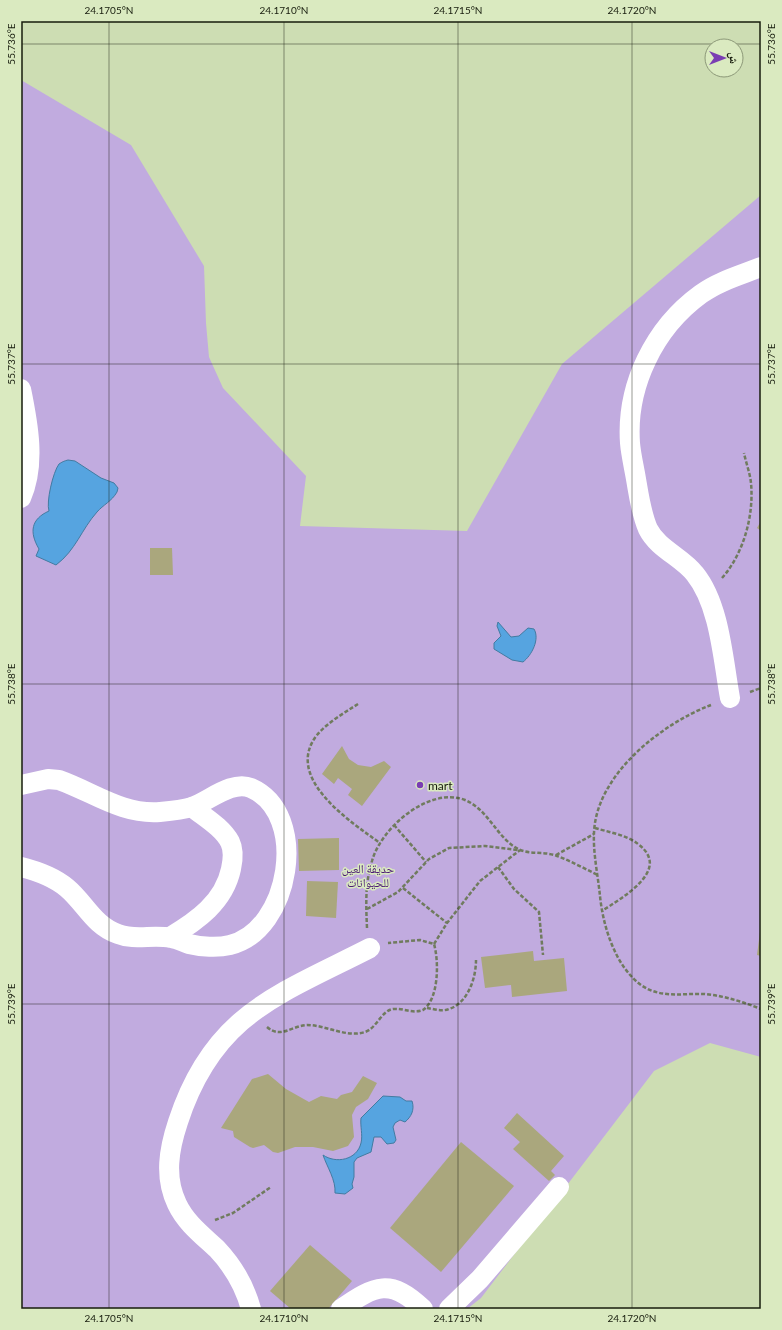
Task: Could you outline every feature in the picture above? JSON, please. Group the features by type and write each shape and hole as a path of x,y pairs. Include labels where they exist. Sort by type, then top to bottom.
{"lane":[{"path":"730,698 720,637 704,586 688,565 656,541 644,520 630,443 634,398 647,358 670,322 701,294 719,283 761,267"},
{"path":"21,389 27,424 29,450 28,474 21,498"},
{"path":"21,785 48,779 59,780 121,808 159,812 192,807 238,787 249,787 260,793 273,808 282,827 286,858 280,894 271,912 259,927 244,939 231,944 208,946 190,944 170,938 146,938 118,935 97,922 67,888 55,880 21,867"},
{"path":"170,938 190,925 218,899 225,887 232,864 233,853 230,842 223,832 192,807"},
{"path":"251,1309 240,1280 230,1264 193,1228 177,1205 172,1191 168,1161 175,1132 189,1094 208,1059 232,1028 254,1010 287,990 370,948"},
{"path":"449,1309 480,1279 559,1187"},
{"path":"342,1309 366,1292 386,1288 406,1294 423,1309"}],"path":[{"path":"707,595 728,571 743,544 750,514 751,491 751,483 744,453"},
{"path":"761,688 730,698 685,717 665,730 638,752 624,766 607,789 601,802 594,834 602,911 611,941 621,962 632,978 641,985 663,994 705,994 729,998 761,1009"},
{"path":"358,704 331,722 316,736 308,754 309,769 314,784 322,795 358,827 380,843"},
{"path":"434,944 429,941 401,941 370,948 367,909 368,878 372,860 380,843 394,826 406,815 424,804 445,798 457,797 472,804 485,814 504,839 520,850"},
{"path":"394,826 426,862"},
{"path":"595,828 638,843 645,850 649,859 649,869 639,886 602,911"},
{"path":"556,855 594,834"},
{"path":"367,909 392,896 403,888 426,862 439,852 449,848 479,846 556,855 598,875"},
{"path":"254,1010 266,1026 277,1033 283,1033 306,1025 354,1033 364,1032 372,1028 386,1012 393,1010 419,1012 427,1008 432,1000 437,968 434,944 447,923 480,880 520,850"},
{"path":"498,867 514,889 539,912 543,955"},
{"path":"403,888 447,923"},
{"path":"427,1008 444,1010 450,1009 460,1002 474,980 476,960"},
{"path":"193,1228 233,1213 271,1187"}],"green space":[{"name":"حديقة العين للحيوانات","path":"21,80 131,145 204,266 209,357 223,388 306,476 300,526 467,531 562,364 761,195 761,1057 710,1043 654,1071 481,1298 467,1309 21,1309"}],"water":[{"path":"68,460 75,461 101,478 114,483 118,488 113,498 91,519 69,553 56,565 36,556 39,549 33,532 35,522 38,518 49,511 48,501 54,473 59,464"},
{"path":"498,622 511,637 519,636 528,628 534,629 536,633 536,642 532,651 523,662 512,660 494,649 494,643 501,636 497,626"},
{"path":"383,1096 400,1097 406,1101 412,1101 413,1110 411,1116 405,1122 400,1120 395,1123 393,1127 396,1140 394,1143 387,1144 381,1137 374,1137 371,1152 357,1158 354,1162 353,1188 345,1194 335,1193 333,1178 323,1155 328,1158 340,1160 351,1157 359,1149 362,1140 361,1118"}],"building":[{"path":"761,521 761,531 757,528"},
{"path":"150,548 172,548 173,575 150,575"},
{"path":"342,746 349,759 358,765 371,767 384,761 391,767 362,806 348,795 352,789 338,778 334,784 322,774"},
{"path":"339,838 339,870 299,871 298,839"},
{"path":"307,881 338,882 336,918 306,916"},
{"path":"760,932 761,933 761,956 757,955"},
{"path":"533,951 534,961 564,958 567,991 512,997 511,985 485,988 481,957"},
{"path":"268,1074 286,1089 309,1102 321,1096 337,1099 341,1095 352,1092 363,1076 377,1083 368,1099 356,1107 352,1115 354,1137 348,1146 333,1151 313,1147 295,1147 278,1153 273,1152 264,1145 253,1148 250,1147 234,1137 233,1131 221,1128 252,1079"},
{"path":"517,1113 564,1156 551,1171 555,1175 549,1181 513,1149 520,1142 504,1128"},
{"path":"461,1142 514,1186 441,1272 390,1228"},
{"path":"310,1245 352,1281 328,1309 291,1309 270,1291"}],"place":[{"name":"mart","path":"420,785"}]}
